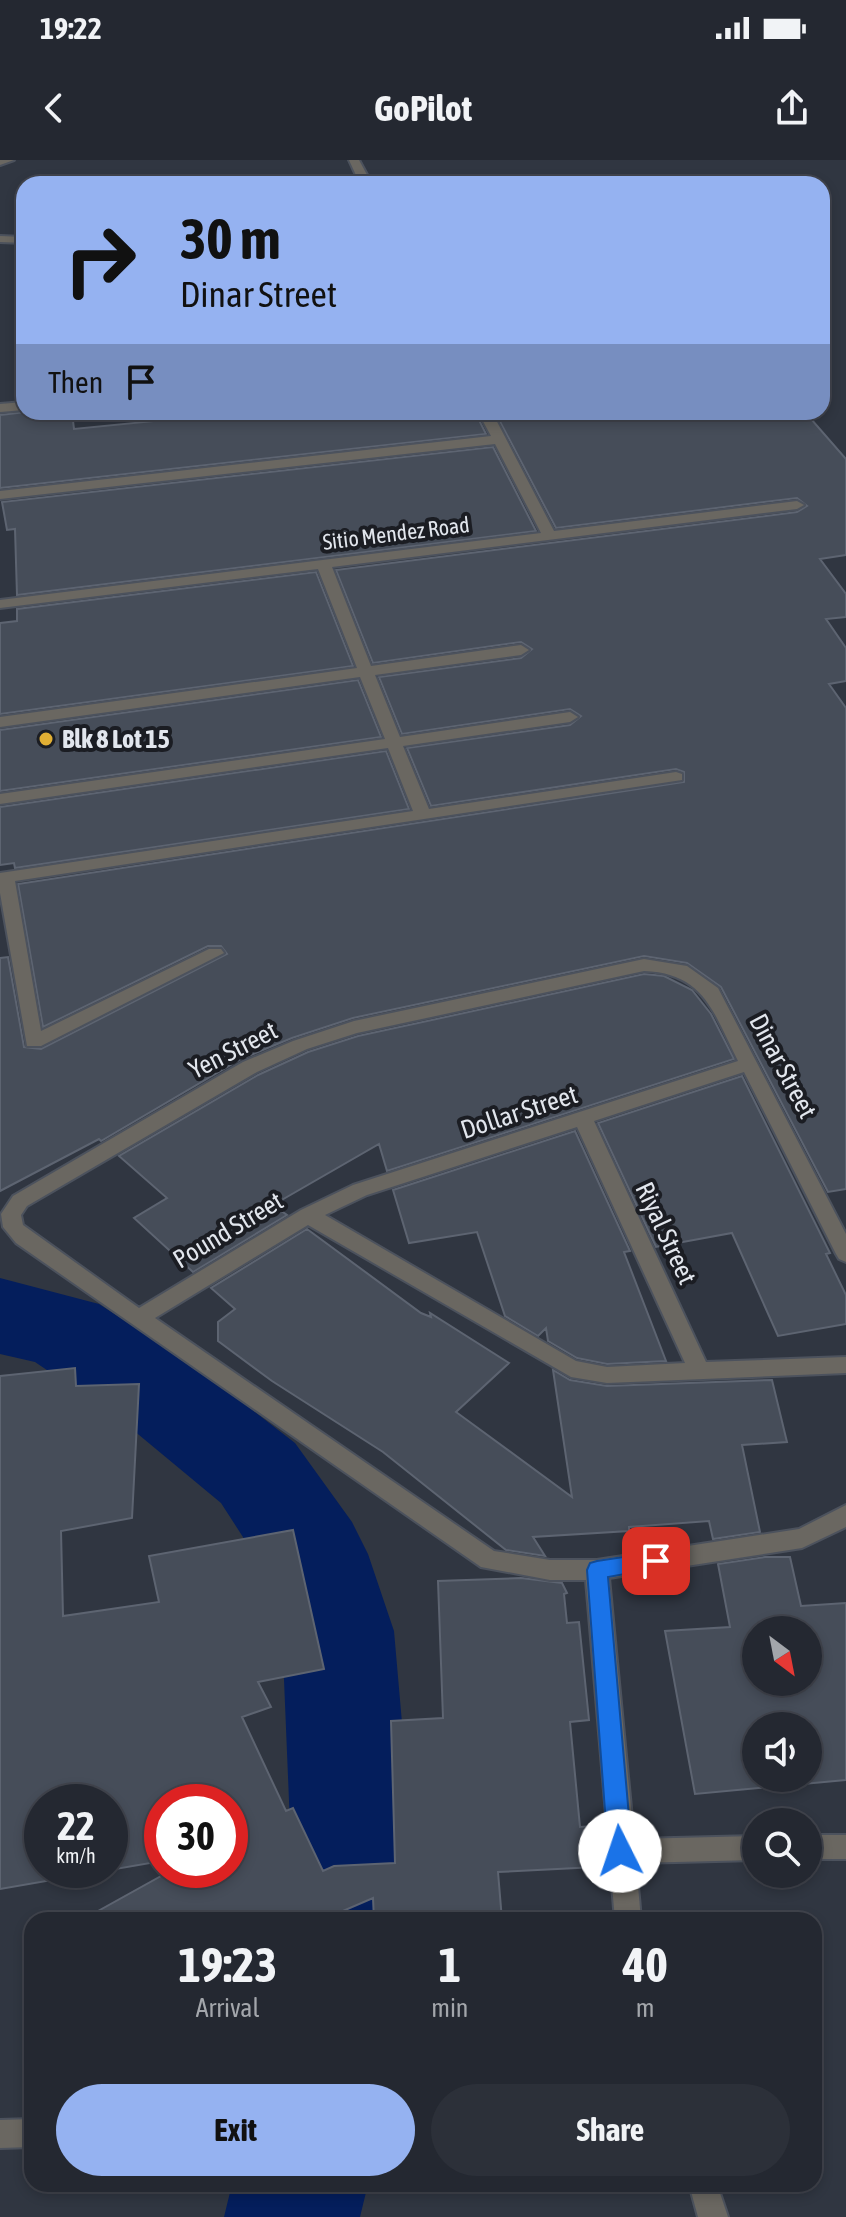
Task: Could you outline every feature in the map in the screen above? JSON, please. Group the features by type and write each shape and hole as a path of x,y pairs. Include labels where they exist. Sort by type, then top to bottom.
{"street":[{"path":"0,162 9,160"},
{"path":"489,420 549,535"},
{"path":"0,495 499,439"},
{"name":"Sitio Mendez Road","path":"0,604 797,505"},
{"path":"323,564 423,815"},
{"path":"0,722 521,650"},
{"path":"0,799 570,717"},
{"path":"215,953 34,1042 3,877 676,777"},
{"name":"Yen Street","path":"139,1318 23,1238 13,1227 11,1214 20,1201 250,1067 300,1045 354,1027 613,971 644,965 672,965"},
{"name":"Dinar Street","path":"672,965 693,974 712,992 846,1254"},
{"name":"Dollar Street","path":"308,1215 360,1190 749,1064"},
{"name":"Riyal Street","path":"583,1119 699,1370"},
{"name":"Pound Street","path":"139,1318 308,1215 571,1369 607,1375 846,1365"},
{"path":"139,1318 489,1560 550,1570 597,1570 802,1538 834,1524 846,1514"},
{"path":"597,1570 627,1912"},
{"path":"822,1847 846,1847"},
{"path":"620,1851 742,1848"},
{"path":"0,2134 24,2133"},
{"path":"705,2192 713,2217"}],"building":[{"path":"16,413 16,420 73,420 74,429 165,420 479,420 486,434 0,488 0,415"},
{"path":"499,420 812,420 846,459 846,555 820,559 846,594 846,617 826,619 846,648 846,681 829,684 846,708 846,1189 828,1192 721,987 687,963 644,956 353,1018 292,1038 241,1059 101,1141 99,1139 0,1191 0,958 8,957 24,1047 41,1049 227,954 221,946 208,946 43,1027 18,884 684,782 684,772 676,769 431,806 407,748 570,725 581,716 570,709 402,734 379,677 521,658 532,649 521,642 373,663 336,570 797,512 807,506 797,498 556,528"},
{"path":"493,447 536,531 17,595 15,529 7,530 2,502"},
{"path":"316,572 353,666 0,714 0,623 17,621 17,609"},
{"path":"358,680 381,737 0,791 0,730"},
{"path":"386,751 409,809 15,868 14,863 0,865 0,807"},
{"path":"644,974 664,976 692,990 711,1014 734,1059 387,1171 379,1144 273,1205 287,1215 193,1272 134,1218 167,1198 119,1156 258,1075 308,1052 358,1036"},
{"path":"742,1076 830,1253 826,1254 846,1295 846,1324 778,1336 732,1233 656,1247 598,1123"},
{"path":"575,1131 630,1251 624,1252 666,1361 607,1364 577,1358 548,1341 546,1328 538,1336 505,1316 477,1232 409,1243 393,1190"},
{"path":"307,1229 421,1313 431,1317 430,1313 509,1363 456,1412 572,1497 553,1370 570,1380 607,1386 772,1380 787,1442 742,1445 760,1532 713,1539 709,1521 629,1527 629,1531 533,1537 545,1556 506,1550 383,1452 272,1381 218,1341 218,1322 235,1309 211,1288"},
{"path":"75,1368 76,1386 139,1384 132,1518 61,1531 63,1616 159,1602 149,1556 293,1530 324,1669 258,1682 271,1707 242,1717 286,1811 293,1808 323,1871 334,1866 395,1863 391,1721 443,1718 438,1581 521,1578 562,1583 567,1593 564,1594 567,1623 579,1622 589,1720 570,1722 580,1827 592,1826 596,1867 498,1872 501,1912 374,1912 373,1898 341,1912 96,1912 144,1886 144,1888 248,1888 248,1784 144,1784 144,1864 128,1867 128,1784 24,1784 24,1885 0,1889 0,1376"},
{"path":"765,1557 790,1557 801,1606 846,1603 846,1780 822,1782 822,1712 742,1712 742,1790 695,1794 665,1631 730,1627 718,1564"}],"waterway":[{"path":"0,1316 64,1331 157,1392 258,1473 313,1554 338,1631 352,1849 348,1912"},
{"path":"292,2217 298,2192"}],"place":[{"name":"Blk 8 Lot 15","path":"46,739"}],"route":[{"path":"620,1851 597,1570 656,1561"}]}
